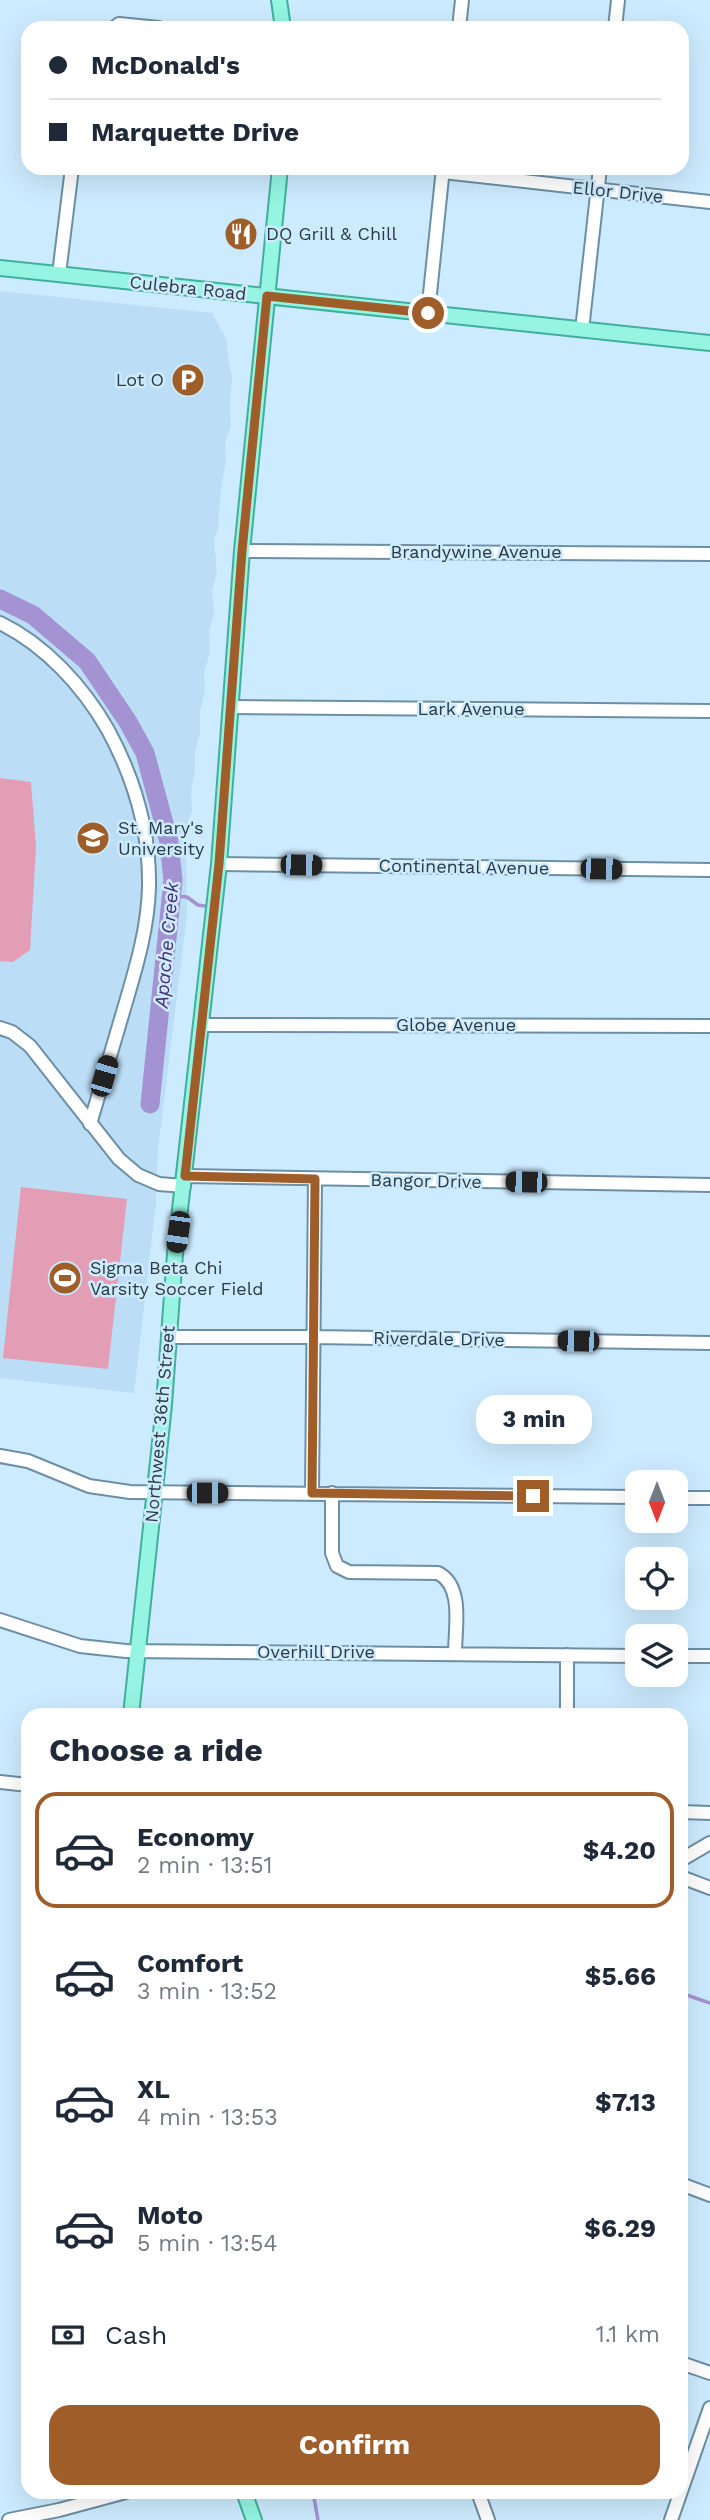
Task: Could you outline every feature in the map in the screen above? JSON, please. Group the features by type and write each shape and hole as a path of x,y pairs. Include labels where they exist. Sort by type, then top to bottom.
{"main road":[{"path":"279,0 282,21"},
{"name":"Northwest 36th Street","path":"132,1708 175,1254 219,864 242,551 279,175"},
{"name":"Culebra Road","path":"0,268 710,343"},
{"path":"246,2499 254,2520"}],"street":[{"path":"460,21 462,0"},
{"path":"616,21 618,0"},
{"path":"59,274 71,175"},
{"path":"428,313 442,175"},
{"name":"Ellor Drive","path":"482,175 710,202"},
{"path":"582,330 599,175"},
{"name":"Brandywine Avenue","path":"242,551 710,554"},
{"path":"0,623 39,648 97,710 123,757 135,789 146,842 149,887 141,951 90,1124"},
{"name":"Lark Avenue","path":"232,707 710,711"},
{"name":"Continental Avenue","path":"219,864 710,870"},
{"name":"Globe Avenue","path":"201,1025 710,1026"},
{"name":"Bangor Drive","path":"0,1028 12,1032 30,1046 119,1159 138,1175 159,1184 185,1181 315,1179 710,1185"},
{"path":"312,1493 315,1179"},
{"name":"Riverdale Drive","path":"168,1338 710,1342"},
{"path":"0,1456 36,1464 89,1486 107,1490 154,1493 625,1497"},
{"path":"332,1493 332,1553 337,1566 349,1572 438,1573 443,1576 455,1592 454,1653"},
{"path":"688,1498 710,1498"},
{"name":"Overhill Drive","path":"0,1620 80,1646 137,1651 625,1656"},
{"path":"567,1655 567,1708"},
{"path":"688,1656 710,1656"},
{"path":"0,1782 21,1784"},
{"path":"688,1812 710,1812"},
{"path":"688,1856 710,1843"},
{"path":"688,1880 710,1888"},
{"path":"688,2187 710,2195"},
{"path":"688,2365 710,2373"},
{"path":"688,2472 710,2409"},
{"path":"9,2520 100,2499"},
{"path":"480,2499 488,2520"},
{"path":"671,2520 678,2499"}],"shaded area":[{"name":"St. Mary's University","path":"0,291 212,313 227,340 232,376 231,426 225,443 226,462 218,528 214,540 217,572 212,591 214,613 209,632 210,653 204,672 205,691 195,751 192,811 186,826 187,914 158,1150 156,1203 134,1393 0,1378"},
{"path":"0,778 31,782 36,847 30,950 13,962 0,961"},
{"name":"Sigma Beta Chi Varsity Soccer Field","path":"21,1187 127,1199 108,1369 3,1358"}],"waterway":[{"name":"Apache Creek","path":"0,599 33,615 87,661 128,722 145,753 169,842 173,880 150,1104"},
{"path":"172,896 187,897 198,905 205,906"},
{"name":"Apache Creek","path":"688,1995 710,2003"},
{"path":"314,2499 318,2520"}],"place":[{"name":"DQ Grill & Chill","path":"241,234"},
{"name":"Lot O","path":"188,380"},
{"name":"St. Mary's University","path":"93,838"},
{"name":"Sigma Beta Chi Varsity Soccer Field","path":"65,1278"}],"route":[{"path":"428,313 267,296 242,551 219,864 185,1176 315,1179 312,1493 533,1496"}]}
